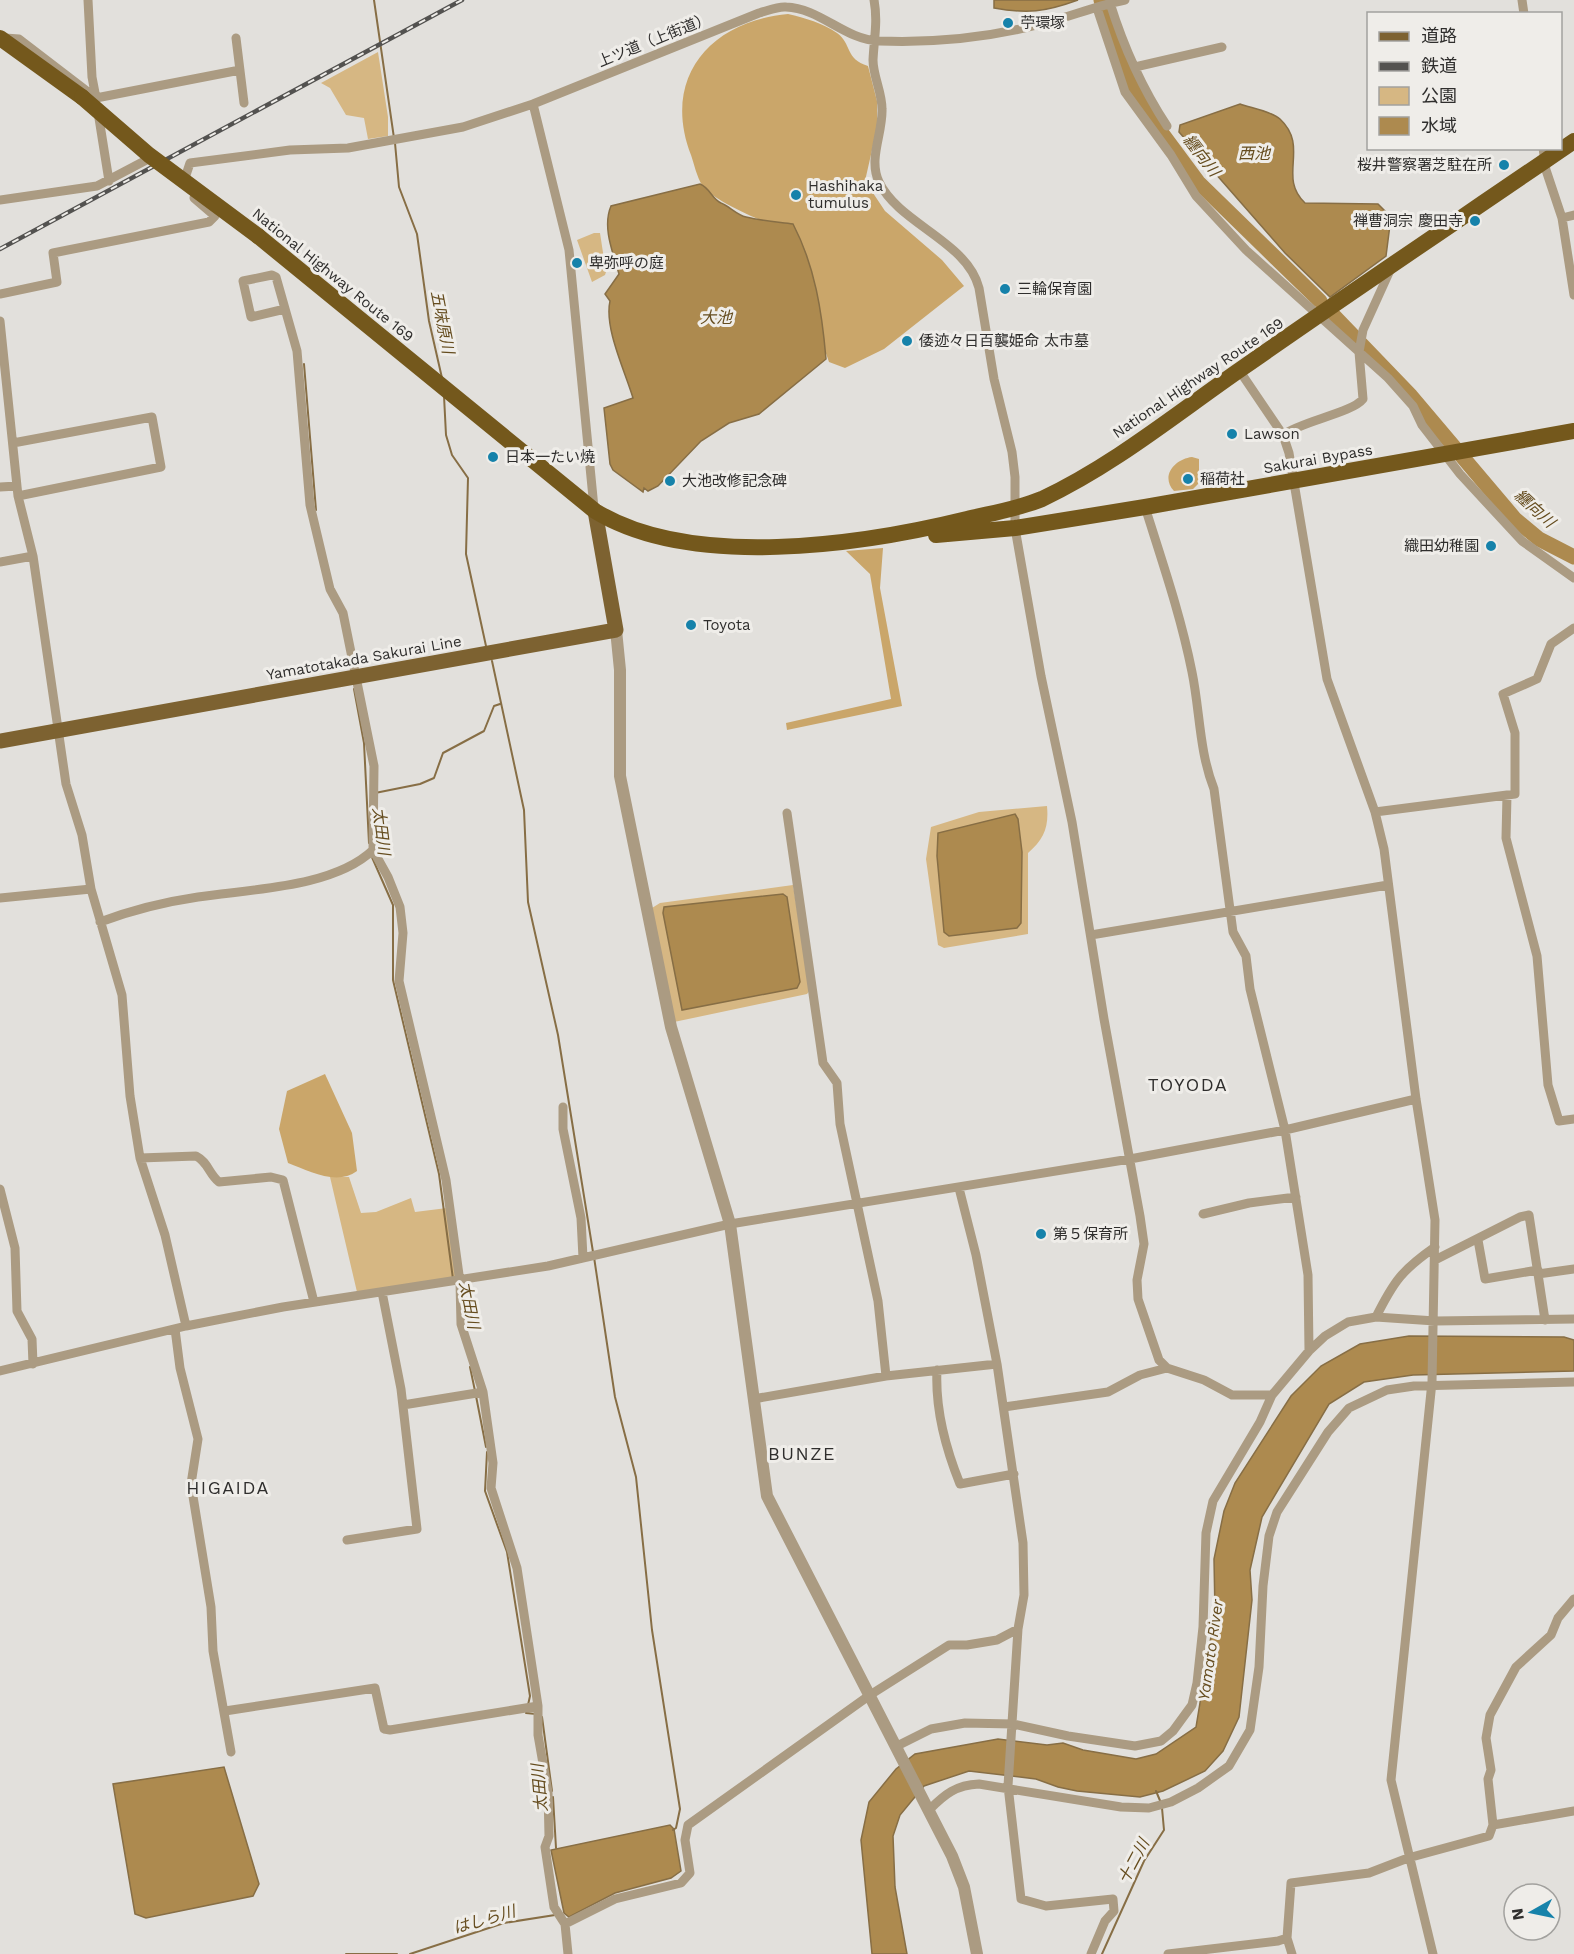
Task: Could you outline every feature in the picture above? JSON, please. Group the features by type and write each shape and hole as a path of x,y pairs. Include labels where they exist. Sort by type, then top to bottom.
{"highway":[{"name":"National Highway Route 169","path":"0,38 89,98 149,155 258,236 594,511 634,531 657,538 698,545 786,545 889,537 1014,508 1067,485 1164,426 1239,370 1392,266 1544,155"},
{"name":"Sakurai Bypass","path":"889,537 1015,528 1296,482 1574,431"}],"main road":[{"path":"594,511 616,630"},
{"name":"Yamatotakada Sakurai Line","path":"0,741 616,630"}],"street":[{"path":"88,0 92,77 89,98 109,181"},
{"path":"874,0 876,41 874,70 882,108 874,162 879,182 900,207 962,260 977,280 994,379 1012,452 1015,477 1015,528 1041,676 1072,822 1144,1244 1137,1280 1138,1299 1159,1360 1167,1368 1204,1380 1232,1395 1272,1395"},
{"name":"上ツ道（上街道）","path":"0,294 57,282 53,253 209,222 215,216 182,187 190,163 290,150 348,148 464,127 533,104 759,13 785,7 807,12 855,36 876,41 972,38 1036,25 1125,0"},
{"path":"1104,6 1148,97 1167,126"},
{"path":"1104,6 1125,92 1171,155 1196,196 1246,250 1318,317 1360,351 1413,406 1422,425 1522,541 1574,578"},
{"path":"236,38 244,102"},
{"path":"1135,67 1222,47"},
{"path":"89,98 240,70"},
{"path":"533,104 569,250 594,511"},
{"path":"0,200 97,186 159,153"},
{"path":"1544,155 1562,218 1574,295"},
{"path":"1562,218 1574,215"},
{"path":"1283,435 1294,427 1359,403 1363,399 1360,351 1363,330 1392,266"},
{"path":"285,309 251,317 243,281 272,275 276,277 297,351 310,505 330,589 344,613 374,766 373,850 388,877 400,907 403,933 399,981 444,1170 460,1281 461,1324 483,1392 493,1463 490,1488 517,1568 538,1706 538,1735 548,1792 549,1836 545,1847 554,1907 565,1924 568,1954"},
{"path":"0,321 17,491 33,556 67,789 82,835 91,890 122,995 130,1096 140,1158 165,1235 186,1326"},
{"path":"1239,370 1283,435 1296,482 1327,679 1375,812 1384,849 1416,1099 1436,1220 1431,1384 1391,1780 1433,1954"},
{"path":"0,488 17,491 161,467 152,417 13,443"},
{"path":"565,487 585,490 590,483"},
{"path":"1145,507 1172,593 1192,671 1206,768 1214,789 1233,932 1246,956 1250,989 1285,1130 1308,1275 1309,1350"},
{"path":"0,562 33,556"},
{"path":"1375,812 1515,794 1515,733 1503,694 1538,679 1551,644 1574,628"},
{"path":"616,630 620,670 620,776 671,1027 730,1224 767,1496 928,1807 964,1887 977,1954"},
{"path":"1507,795 1506,837 1537,956 1548,1085 1559,1121 1574,1119"},
{"path":"787,813 823,1063 837,1083 840,1124 878,1301 886,1376"},
{"path":"100,922 140,908 198,897 268,889 348,869 373,850"},
{"path":"1090,935 1388,885"},
{"path":"0,898 91,890"},
{"path":"0,1371 186,1326 314,1302 460,1281 583,1258 730,1224 1130,1159 1285,1130 1416,1099"},
{"path":"562,1107 563,1129 581,1218 583,1258"},
{"path":"140,1158 196,1156 204,1160 214,1178 219,1182 271,1177 282,1180 314,1302"},
{"path":"959,1188 976,1255 997,1364 1023,1543 1024,1594 1018,1629 1008,1788 1021,1899 1046,1906 1113,1899 1114,1911 1105,1922 1095,1950 1091,1954"},
{"path":"0,1189 15,1248 17,1311 32,1339 33,1364"},
{"path":"1203,1214 1249,1203 1296,1197"},
{"path":"1435,1260 1520,1217 1529,1215 1545,1320"},
{"path":"1478,1240 1485,1279 1574,1269"},
{"path":"1376,1317 1389,1292 1407,1267 1435,1247"},
{"path":"347,1540 417,1529 403,1405 382,1292"},
{"path":"898,1748 931,1729 965,1723 1013,1726 1135,1746 1161,1741 1182,1720 1192,1705 1197,1683 1203,1627 1206,1533 1213,1501 1260,1422 1272,1395 1309,1350 1325,1336 1348,1322 1376,1317 1434,1324 1574,1319"},
{"path":"175,1329 180,1368 198,1439 191,1484 211,1607 213,1651 231,1752"},
{"path":"753,1399 886,1376 997,1364"},
{"path":"1004,1407 1108,1392 1140,1374 1167,1368"},
{"path":"937,1370 936,1397 947,1450 960,1484 1014,1474"},
{"path":"928,1807 948,1792 964,1785 979,1784 1121,1807 1149,1808 1171,1802 1229,1766 1250,1730 1259,1667 1263,1586 1269,1536 1277,1512 1328,1432 1349,1408 1387,1390 1431,1384 1574,1382"},
{"path":"403,1405 483,1392"},
{"path":"1292,1954 1287,1938 1291,1883 1369,1873 1408,1858 1489,1836 1493,1825 1488,1779 1491,1770 1486,1730 1490,1715 1516,1666 1551,1635 1558,1618 1574,1599"},
{"path":"565,1924 615,1899 681,1883 690,1872 685,1840 688,1825 870,1695 949,1645 967,1646 996,1640 1018,1629"},
{"path":"225,1711 375,1688 384,1729 390,1730 538,1706"},
{"path":"1493,1825 1574,1811"},
{"path":"1168,1954 1287,1938"}],"green space":[{"path":"378,52 388,117 388,136 368,139 364,118 346,115 330,88 321,83"},
{"path":"600,233 606,272 605,275 592,282 577,240"},
{"path":"1047,806 1044,832 1038,843 1028,853 1028,934 944,948 938,945 926,859 931,827 979,812","holes":["1018,819 1022,852 1021,923 949,936 944,932 937,856"]},
{"path":"793,885 810,990 807,994 674,1022 652,908 660,903","holes":["783,894 787,896 682,1010 664,907"]},
{"path":"330,1177 349,1177 361,1213 376,1212 411,1198 415,1212 447,1208 457,1277 357,1292"}],"shaded area":[{"name":"Hashihaka tumulus","path":"788,14 832,29 842,37 852,55 868,66 877,101 877,128 865,181 885,211 942,260 964,286 884,349 845,368 829,362 820,336 798,236 733,207 709,192 699,178 683,127 683,101 688,78 699,58 716,41 736,28 760,19"},
{"path":"1192,457 1199,459 1199,483 1193,489 1174,491 1169,480 1171,469 1180,461"},
{"path":"883,548 880,588 902,706 787,730 786,723 891,699 870,574 846,551"},
{"path":"325,1074 352,1133 357,1171 341,1177 323,1176 288,1163 279,1129 287,1091"}],"water":[{"path":"994,0 1078,0 1046,9 1016,11 994,8"},
{"name":"西池","path":"1240,104 1276,116 1289,130 1293,140 1294,183 1297,193 1305,203 1378,204 1391,217 1386,256 1330,297 1285,253 1179,132 1180,125"},
{"name":"大池","path":"700,184 718,201 743,216 793,224 812,273 826,359 759,414 729,423 701,441 658,486 648,491 644,488 643,492 613,470 610,464 604,408 633,398 616,350 610,324 610,301 605,294 619,274 609,240 609,214 611,206"},
{"path":"1015,814 1018,819 1022,852 1021,923 1017,928 949,936 944,932 937,856 938,833"},
{"path":"783,894 787,897 800,982 797,988 682,1010 663,913 664,907"},
{"name":"Yamato River","path":"1409,1336 1564,1337 1574,1340 1574,1371 1413,1375 1364,1382 1329,1404 1262,1517 1250,1570 1252,1600 1239,1717 1223,1751 1205,1771 1163,1791 1140,1797 1077,1791 1036,1779 969,1771 924,1786 900,1815 893,1836 895,1887 907,1954 872,1954 861,1840 869,1802 896,1769 915,1754 998,1739 1047,1745 1063,1743 1083,1750 1136,1759 1156,1754 1196,1727 1215,1612 1214,1559 1224,1511 1235,1483 1291,1396 1321,1366 1360,1344"},
{"path":"224,1767 259,1884 253,1896 146,1918 135,1914 113,1784"},
{"path":"670,1825 674,1829 681,1871 671,1878 615,1893 569,1917 564,1913 551,1850"}],"waterway":[{"name":"五味原川","path":"374,0 394,138"},
{"name":"纒向川","path":"1101,0 1113,39 1134,86 1155,124 1198,182 1320,301"},
{"name":"五味原川","path":"395,143 399,187 417,234 429,321 442,378"},
{"name":"纒向川","path":"1334,316 1411,396 1515,519 1539,539 1574,557"},
{"name":"太田川","path":"304,364 316,510"},
{"name":"五味原川","path":"444,396 446,435 452,455 468,478 466,554 486,646"},
{"path":"492,661 524,810 528,902 558,1035 593,1252"},
{"name":"太田川","path":"354,689 364,743 369,843"},
{"name":"五味原川","path":"375,793 420,784 434,778 443,753 484,731 494,706 500,704"},
{"name":"太田川","path":"371,855 393,905 393,980 439,1174 453,1279"},
{"path":"594,1257 615,1397 636,1477 652,1630 680,1809 676,1828 673,1830"},
{"name":"太田川","path":"470,1367 475,1391"},
{"name":"太田川","path":"476,1396 486,1447"},
{"name":"太田川","path":"487,1452 485,1491 507,1552 530,1696 528,1705"},
{"name":"太田川","path":"527,1710 526,1713 536,1714"},
{"name":"太田川","path":"542,1717 552,1791"},
{"name":"十二川","path":"1156,1791 1161,1803"},
{"name":"太田川","path":"553,1797 556,1848"},
{"name":"十二川","path":"1102,1954 1144,1861 1164,1830 1162,1808"},
{"name":"はしら川","path":"410,1954 504,1923 555,1915"},
{"name":"はしら川","path":"346,1954 397,1954"}],"railway":[{"path":"0,249 462,0"}],"place":[{"name":"苧環塚","path":"1008,23"},
{"name":"桜井警察署芝駐在所","path":"1504,165"},
{"name":"Hashihaka tumulus","path":"796,195"},
{"name":"禅曹洞宗 慶田寺","path":"1475,221"},
{"name":"卑弥呼の庭","path":"577,263"},
{"name":"三輪保育園","path":"1005,289"},
{"name":"倭迹々日百襲姫命 太市墓","path":"907,341"},
{"name":"Lawson","path":"1232,434"},
{"name":"日本一たい焼","path":"493,457"},
{"name":"稲荷社","path":"1188,479"},
{"name":"大池改修記念碑","path":"670,481"},
{"name":"織田幼稚園","path":"1491,546"},
{"name":"Toyota","path":"691,625"},
{"name":"第５保育所","path":"1041,1234"}],"district":[{"name":"TOYODA","path":"1188,1085"},
{"name":"BUNZE","path":"802,1454"},
{"name":"HIGAIDA","path":"228,1488"}]}
